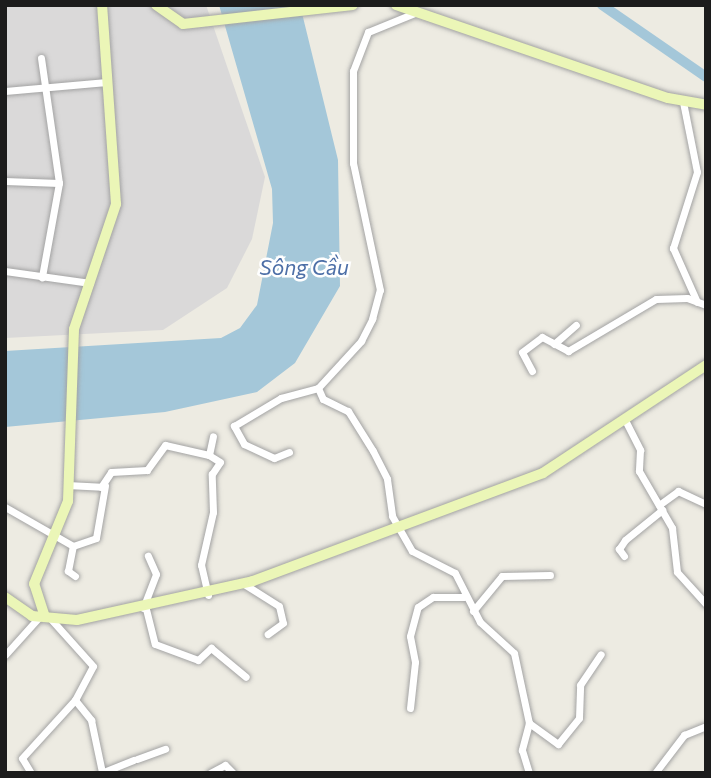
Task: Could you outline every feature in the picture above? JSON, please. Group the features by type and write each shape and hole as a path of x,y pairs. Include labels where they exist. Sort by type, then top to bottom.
{"street":[{"path":"45,617 34,584 65,511 74,414 74,343 116,204 102,5"},
{"path":"156,5 179,23 197,23 353,5"},
{"path":"396,5 683,102 706,104"},
{"path":"289,452 274,458 244,444 234,426 281,398 318,388 361,341 379,298 351,144 354,71 368,32 418,12"},
{"path":"41,58 48,88 59,183 42,277"},
{"path":"5,91 107,82"},
{"path":"683,102 697,172 673,247 697,302"},
{"path":"5,181 59,183"},
{"path":"5,271 90,283"},
{"path":"532,371 523,350 542,337 568,351 656,299 706,305"},
{"path":"554,344 576,325"},
{"path":"5,655 45,617 144,609 208,595 399,528 549,470 706,365"},
{"path":"318,388 323,399 348,411 373,451 399,528 416,555 455,573 464,597 473,611 514,653 529,723 522,750 529,773"},
{"path":"624,418 639,450 639,471 674,534 677,572 706,604"},
{"path":"209,455 213,436"},
{"path":"5,507 52,537 72,546 96,538 105,486 111,472 150,469 165,445 209,455 219,462 212,474 214,512 201,565 208,595"},
{"path":"67,485 105,486"},
{"path":"624,556 619,549 625,540 678,491 706,504"},
{"path":"72,546 68,571 75,576"},
{"path":"148,556 156,574 144,609 155,644 198,660 211,648 246,677"},
{"path":"473,611 502,576 550,575"},
{"path":"244,584 279,606 283,623 268,634"},
{"path":"5,597 45,617 93,666 75,700 22,758 31,773"},
{"path":"410,708 415,662 410,636 418,607 433,597 464,597"},
{"path":"529,723 558,744 579,718 580,685 601,654"},
{"path":"75,700 91,720 102,772 122,769 135,760 165,749"},
{"path":"655,773 684,735 706,726"},
{"path":"210,773 225,765 233,773"}],"shaded area":[{"path":"5,5 206,5 265,177 252,239 227,288 163,330 5,338"}],"water":[{"name":"Sông Cầu","path":"219,5 300,5 338,160 340,286 295,363 257,392 165,412 5,427 5,351 221,338 240,328 257,305 273,223 272,189"}],"waterway":[{"path":"602,5 706,77"}]}
